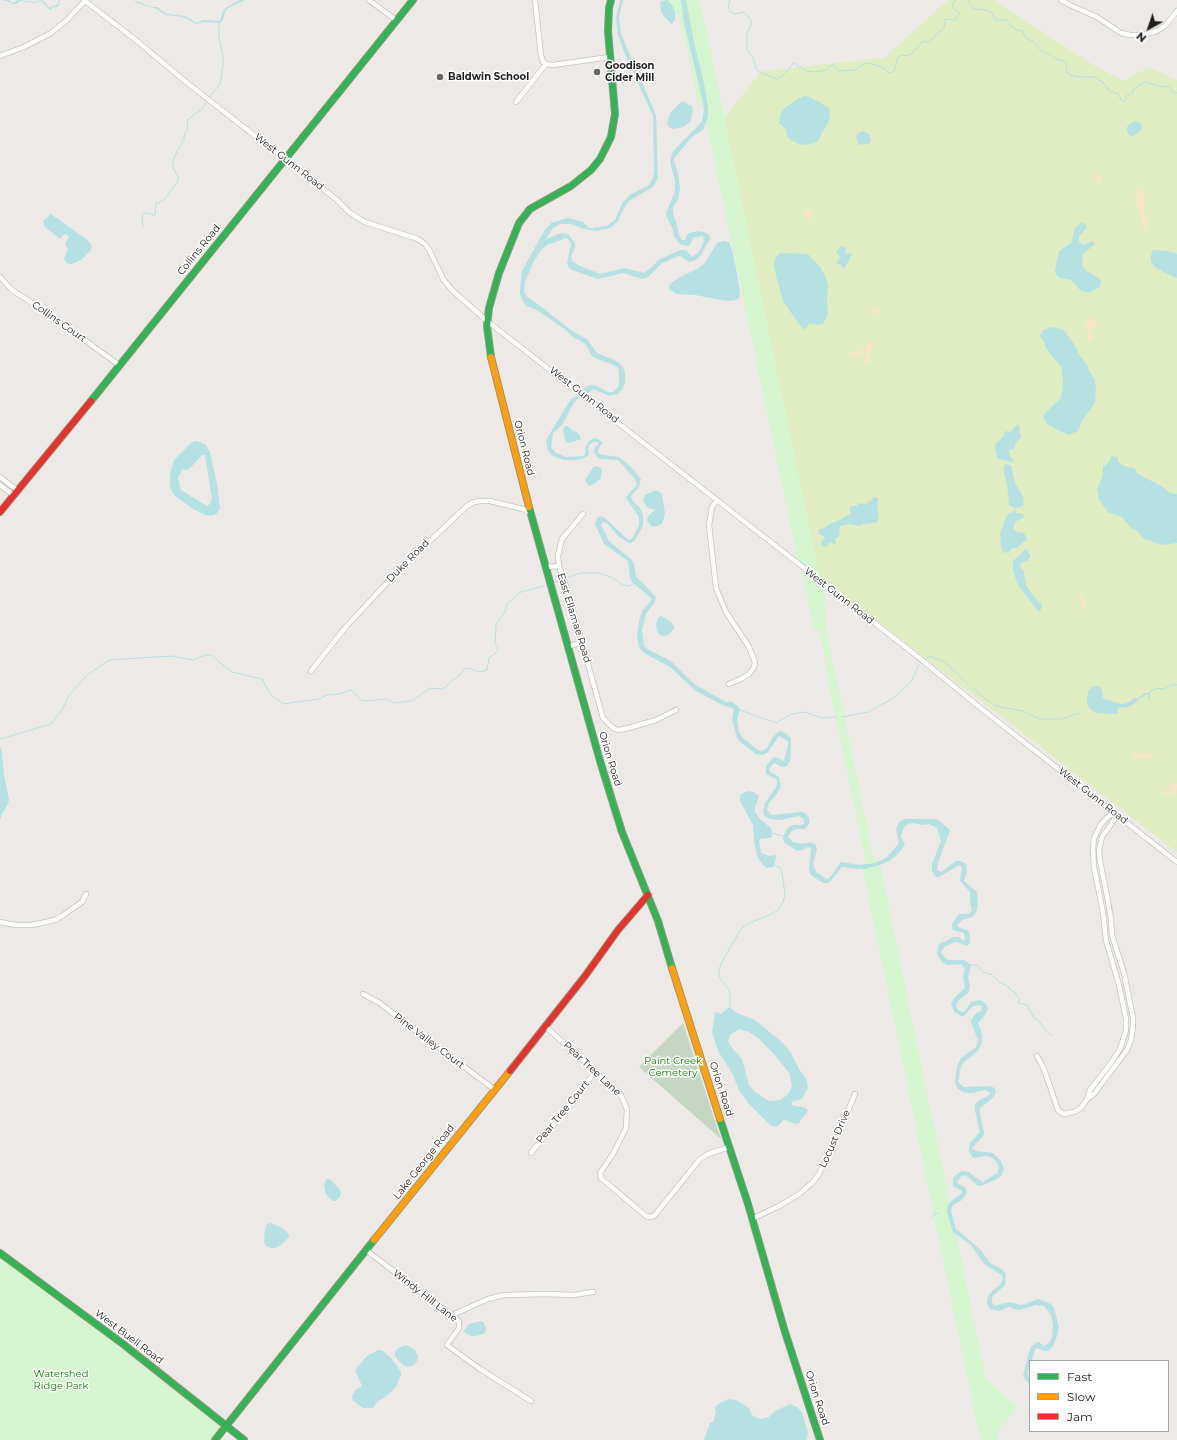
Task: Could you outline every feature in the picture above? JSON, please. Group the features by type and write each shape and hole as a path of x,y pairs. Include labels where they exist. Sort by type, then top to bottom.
{"street":[{"path":"0,56 24,47 51,33 67,20 85,0"},
{"name":"West Gunn Road","path":"85,0 186,82 336,199 349,212 365,222 418,239 425,244 430,251 443,279 452,290 487,321 917,656 978,706 1177,862"},
{"path":"370,0 396,20"},
{"name":"Collins Road","path":"0,512 413,0"},
{"path":"535,0 543,62 553,65 610,57"},
{"name":"Orion Road","path":"612,0 609,8 607,23 616,114 612,132 600,159 590,170 571,186 530,209 519,223 492,292 487,321 490,352 530,513 600,761 622,832 666,944 689,1022 752,1219 784,1331 820,1440"},
{"path":"1061,0 1097,17 1121,33 1130,35 1143,35 1156,31 1166,25 1177,11"},
{"path":"516,102 546,64"},
{"name":"Collins Court","path":"0,278 12,290 119,365"},
{"path":"0,477 17,490"},
{"path":"0,485 13,495"},
{"path":"717,500 712,507 709,525 716,588 726,612 749,647 755,662 754,667 749,674 729,684"},
{"name":"Duke Road","path":"311,671 344,629 395,574 466,506 474,502 490,501 523,509 530,513"},
{"name":"East Ellamae Road","path":"583,514 562,539 558,556 559,566 604,718 610,725 618,730 656,720 676,710"},
{"path":"546,568 559,566"},
{"path":"568,647 581,642"},
{"path":"1038,1056 1058,1110 1063,1114 1074,1112 1081,1108 1087,1099 1090,1090 1120,1049 1126,1031 1126,1017 1119,985 1106,940 1104,913 1094,867 1093,849 1096,835 1101,824 1109,816 1115,813"},
{"path":"1087,1099 1094,1094 1127,1050 1132,1033 1133,1016 1124,973 1115,947 1111,929 1108,901 1099,850 1102,837 1114,820 1115,813"},
{"path":"1096,835 1102,837"},
{"path":"0,922 16,925 32,925 55,920 82,902 86,894"},
{"name":"Lake George Road","path":"215,1440 495,1090 585,976 618,930 648,895"},
{"path":"1105,929 1111,929"},
{"name":"Pine Valley Court","path":"363,994 378,1002 495,1090"},
{"path":"1126,1017 1133,1016"},
{"name":"Pear Tree Lane","path":"545,1026 621,1095 627,1109 626,1128 622,1138 600,1173 601,1178 646,1216 654,1216 700,1159 708,1154 729,1146"},
{"name":"Pear Tree Court","path":"531,1153 596,1071"},
{"name":"Locust Drive","path":"752,1219 779,1206 799,1194 812,1183 819,1174 837,1138 855,1094"},
{"name":"Windy Hill Lane","path":"366,1250 459,1321 460,1328 447,1345 480,1369 531,1401"},
{"name":"West Buell Road","path":"0,1253 123,1344 244,1440"},
{"path":"452,1315 488,1299 504,1295 573,1295 592,1292"}],"green space":[{"path":"665,0 700,0 821,582 824,585 827,635 874,860 879,859 986,1379 1018,1407 997,1433 999,1440 980,1440 861,863 866,862 825,666 826,664 819,628 814,629 801,567 799,566 703,106 698,102 680,17"},
{"path":"948,0 994,0 1095,66 1124,81 1149,67 1177,80 1177,852 819,576 724,118 762,71 884,58"},
{"name":"Paint Creek Cemetery","path":"683,1023 721,1139 639,1067"},
{"name":"Watershed Ridge Park","path":"0,1255 221,1427 212,1440 0,1440"}],"sand":[{"path":"1094,173 1099,175 1103,182 1101,184 1098,183 1093,177"},
{"path":"1137,189 1143,192 1144,194 1142,198 1146,202 1143,206 1146,210 1144,214 1148,218 1145,224 1147,229 1146,232 1142,230 1142,217 1140,215 1140,210 1136,207 1138,203 1135,200 1136,197 1134,193"},
{"path":"805,210 812,212 812,218 810,220 803,215"},
{"path":"875,306 880,308 880,312 876,312 874,316 871,311"},
{"path":"1090,317 1097,323 1098,326 1097,328 1092,327 1093,339 1091,341 1088,340 1089,334 1084,324 1089,322"},
{"path":"870,342 874,342 875,345 870,352 869,361 864,364 862,361 866,356 865,349"},
{"path":"862,349 863,352 858,356 854,355 852,357 849,355 850,351 857,352"},
{"path":"1080,593 1083,594 1083,599 1087,608 1085,610 1082,609 1082,603 1078,598"},
{"path":"1133,753 1148,753 1153,754 1154,757 1144,757 1139,759 1131,755"},
{"path":"1175,783 1177,784 1176,794 1168,796 1164,795 1163,792 1167,792 1168,788 1173,789 1171,785"}],"water":[{"path":"1,0 8,0 13,3 18,0 36,2 42,0 50,8 57,5 60,0 58,7 54,7 50,10 41,1 35,3 20,1 16,4 12,4"},
{"path":"134,0 152,7 157,7 167,14 185,16 197,23 203,20 220,21 223,11 227,7 240,0 245,0 228,8 225,12 223,20 220,23 204,22 196,24 184,17 166,15 157,9 137,3"},
{"path":"620,0 623,0 619,18 621,34 656,115 658,178 653,187 629,201 618,221 610,228 596,231 584,229 571,224 560,224 553,228 546,239 561,233 568,234 575,243 575,248 571,256 572,261 600,274 625,268 644,273 658,260 680,250 686,250 692,257 699,252 704,241 703,236 693,238 690,245 687,246 680,244 674,236 673,229 666,213 675,191 675,181 670,162 672,154 702,121 704,110 684,23 681,0 686,0 704,83 708,117 703,130 692,137 675,157 674,160 678,173 680,189 678,199 673,208 673,213 679,235 682,240 686,239 686,236 689,233 699,231 707,233 710,239 701,255 696,260 689,262 681,256 676,257 661,264 648,277 643,279 623,273 598,279 572,270 569,268 567,262 571,244 566,238 547,245 541,250 533,263 525,282 524,291 526,296 572,331 587,339 597,353 617,361 623,367 625,372 625,383 622,390 618,394 609,396 594,389 575,401 562,425 553,433 551,447 556,453 566,457 583,456 589,441 594,438 603,442 598,450 598,453 619,457 631,467 641,479 639,487 631,496 633,501 640,508 643,515 643,526 635,540 631,543 627,542 618,536 607,523 603,522 601,525 609,541 632,560 636,576 656,597 655,602 646,614 642,630 644,646 671,661 694,684 726,702 732,702 738,706 740,710 737,720 739,732 743,738 758,750 762,751 768,747 772,738 779,731 788,735 791,739 790,761 786,767 782,767 774,763 769,769 770,772 779,777 781,786 777,794 769,803 767,809 770,814 773,815 801,812 805,813 809,818 809,824 805,829 796,829 792,831 788,837 793,842 802,844 811,842 816,845 817,850 813,864 816,872 827,879 841,862 859,865 875,863 887,857 899,843 896,829 899,822 904,819 937,819 950,830 938,863 937,870 941,872 956,861 961,861 966,864 967,870 964,881 977,892 978,905 976,913 972,917 962,920 957,926 968,931 970,943 967,946 955,942 944,947 941,952 944,957 949,960 964,960 971,965 968,978 970,985 969,992 958,1001 956,1005 957,1009 964,1012 971,1002 980,1000 986,1004 988,1009 978,1023 982,1034 982,1043 978,1051 961,1066 958,1082 964,1087 989,1086 995,1088 996,1092 993,1098 980,1108 984,1133 972,1148 976,1151 993,1153 1001,1161 1004,1169 1002,1175 997,1179 981,1186 977,1185 966,1175 960,1177 957,1183 966,1188 967,1193 962,1200 953,1205 951,1211 956,1229 981,1250 990,1263 1002,1269 1006,1274 1005,1285 992,1297 994,1306 1009,1302 1022,1305 1038,1299 1051,1304 1054,1308 1059,1327 1057,1336 1053,1346 1048,1351 1037,1348 1032,1360 1029,1360 1027,1374 1029,1377 1029,1383 1023,1376 1029,1352 1035,1343 1039,1342 1044,1346 1050,1342 1053,1325 1051,1315 1044,1306 1036,1305 1019,1310 1009,1307 998,1311 990,1309 987,1303 988,1296 1000,1285 1003,1279 1002,1275 984,1264 971,1245 953,1232 947,1213 947,1207 950,1202 961,1194 962,1191 953,1186 953,1178 957,1174 962,1171 969,1172 983,1182 997,1173 999,1168 996,1161 992,1158 987,1156 973,1158 969,1151 970,1143 980,1132 975,1105 978,1101 991,1093 986,1090 971,1093 963,1092 957,1088 955,1082 957,1066 961,1058 976,1047 978,1040 971,1022 975,1014 981,1011 982,1007 980,1005 973,1006 963,1017 954,1012 951,1003 965,988 963,977 965,968 961,964 948,965 943,963 937,952 939,944 954,937 959,937 964,941 965,940 964,933 953,930 952,927 952,924 959,914 969,914 972,910 970,903 970,892 960,881 962,867 959,865 941,876 936,877 932,871 932,864 941,841 937,828 929,824 922,825 913,823 904,827 901,836 905,845 896,856 889,861 865,869 842,867 829,883 823,883 811,875 809,869 811,848 808,847 797,851 784,842 783,838 789,827 804,824 804,819 799,816 780,820 770,819 764,816 763,812 765,803 776,787 777,782 776,779 766,774 766,766 775,757 784,761 788,741 779,736 767,753 762,755 756,754 737,738 732,719 734,709 720,704 696,691 670,667 644,653 639,647 637,636 640,617 642,611 651,601 651,598 632,582 630,578 628,561 604,544 595,524 597,518 600,516 604,517 626,538 630,540 633,537 639,525 639,517 626,498 637,485 635,479 618,460 600,459 596,456 594,452 595,447 599,444 597,442 593,442 589,445 588,456 576,460 564,460 555,457 550,454 547,448 546,441 571,399 578,395 585,387 590,385 597,386 608,392 613,392 618,387 619,372 618,368 614,365 592,356 586,345 581,341 574,338 566,330 535,309 528,307 523,302 520,294 522,271 544,231 551,223 568,218 583,222 589,228 607,226 615,220 623,202 631,194 648,186 652,180 654,172 653,116 624,52 618,35 616,18"},
{"path":"667,0 672,5 675,12 675,20 671,24 661,11 660,2"},
{"path":"804,96 810,97 828,107 830,111 829,121 817,142 808,145 799,144 791,140 787,136 786,129 779,123 783,109"},
{"path":"682,101 692,106 693,111 690,122 683,127 673,129 669,127 667,123 670,113"},
{"path":"1136,121 1142,125 1142,129 1133,137 1129,135 1127,127 1130,123"},
{"path":"863,131 869,134 871,140 869,144 859,145 856,137 857,134"},
{"path":"51,214 92,245 91,250 81,260 69,264 64,259 68,249 65,244 69,237 66,234 59,238 45,227 43,221"},
{"path":"1082,222 1087,227 1079,237 1079,242 1084,245 1092,241 1095,244 1083,254 1083,266 1086,271 1098,277 1101,281 1100,287 1088,293 1080,290 1071,280 1060,278 1056,275 1055,270 1059,251 1071,243 1075,228"},
{"path":"723,241 729,242 732,250 740,293 739,299 730,301 721,300 695,295 677,294 670,290 670,284 678,278 699,268 705,263 717,243"},
{"path":"840,246 847,248 845,253 852,254 844,269 841,265 836,263 840,257 836,252"},
{"path":"1153,250 1167,251 1177,254 1177,278 1156,268 1151,261"},
{"path":"780,253 808,254 821,268 828,285 828,315 823,324 818,325 809,323 807,328 803,329 784,303 774,265 775,258"},
{"path":"1052,327 1062,329 1066,333 1080,356 1087,364 1089,371 1095,380 1095,403 1082,421 1078,431 1069,435 1047,424 1043,417 1046,412 1061,398 1063,386 1062,368 1046,348 1044,341 1039,336 1043,330"},
{"path":"1017,425 1020,427 1019,432 1022,436 1017,441 1013,450 1010,449 1009,451 1010,457 1014,461 998,459 995,447 996,443 1003,437 1005,431 1010,432"},
{"path":"567,426 573,431 577,432 581,439 569,443 566,442 563,430 564,427"},
{"path":"196,441 205,444 210,452 218,489 220,509 216,514 211,516 205,515 193,509 174,495 170,487 170,473 174,460 192,442","holes":["202,455 204,455 212,499 210,504 207,506 181,490 178,478 183,469 187,470"]},
{"path":"1112,456 1117,457 1119,462 1124,466 1134,468 1138,474 1163,487 1170,493 1177,494 1177,543 1162,545 1144,539 1137,531 1131,528 1122,517 1108,512 1099,500 1097,489 1103,475 1103,467 1108,463"},
{"path":"1006,464 1011,466 1015,483 1024,498 1023,506 1016,508 1015,511 1016,513 1023,514 1024,517 1015,522 1013,528 1016,532 1024,533 1027,539 1017,548 1012,548 1010,551 1005,553 1001,548 1000,533 1009,513 1013,512 1015,508 1009,505 1007,484 1004,473 1004,466"},
{"path":"594,466 600,467 602,470 601,478 590,486 585,480"},
{"path":"658,491 662,494 665,514 662,524 655,527 651,526 647,520 649,515 655,510 647,507 643,501 645,495"},
{"path":"873,497 878,498 877,506 879,519 877,522 859,526 849,524 840,526 839,536 835,539 836,545 830,542 826,547 822,546 821,543 825,537 819,534 819,529 825,528 828,525 851,514 849,510 851,506 856,506 860,503 866,504 872,500"},
{"path":"1026,549 1030,555 1030,558 1021,563 1020,566 1024,572 1026,585 1034,597 1042,605 1039,612 1017,583 1013,570 1013,561"},
{"path":"661,616 671,622 674,626 674,629 666,636 660,635 657,631 656,625 658,618"},
{"path":"1095,686 1102,689 1103,698 1117,703 1123,704 1135,698 1138,699 1144,693 1150,694 1149,702 1149,695 1145,694 1128,707 1118,708 1117,714 1096,713 1089,708 1087,701 1088,691"},
{"path":"0,747 9,799 0,820"},
{"path":"748,791 754,792 759,796 755,812 760,819 771,828 772,836 770,838 760,839 759,842 761,852 769,856 777,855 773,867 767,868 758,858 754,842 753,825 740,801 740,795"},
{"path":"729,1007 737,1013 755,1020 783,1043 791,1053 799,1069 807,1080 808,1088 802,1099 793,1101 792,1103 792,1105 806,1108 808,1111 798,1124 784,1119 779,1125 775,1127 771,1126 749,1104 740,1092 732,1073 718,1051 712,1032 715,1012 721,1014","holes":["739,1029 749,1032 758,1038 774,1054 789,1073 792,1085 791,1089 781,1100 769,1101 755,1092 749,1085 742,1059 728,1041 730,1035"]},
{"path":"326,1179 330,1179 340,1190 340,1197 336,1201 333,1201 328,1197 325,1192 324,1184"},
{"path":"270,1223 281,1227 288,1233 289,1237 281,1245 275,1248 266,1246 264,1242 265,1229 267,1224"},
{"path":"482,1321 486,1328 485,1333 471,1336 465,1333 464,1331 469,1324"},
{"path":"406,1345 415,1350 418,1356 414,1365 408,1367 403,1365 395,1356 395,1352 398,1348"},
{"path":"378,1350 383,1351 391,1358 401,1372 401,1375 396,1387 384,1398 378,1401 373,1408 363,1408 353,1401 352,1397 355,1390 362,1386 355,1370 367,1356"},
{"path":"728,1399 736,1400 743,1404 749,1408 752,1415 761,1419 769,1417 775,1411 790,1404 797,1407 802,1412 808,1433 806,1440 704,1440 710,1423 713,1422 716,1412 715,1407"}],"waterway":[{"path":"730,0 728,7 732,13 744,12 751,20 751,25 747,34 747,50 753,58 757,71 777,79 782,76 794,63 807,71 815,72 827,70 832,65 838,71 856,70 863,64 869,63 882,67 889,73 892,73 895,70 899,56 910,55 923,41 929,42 941,31 944,28 945,20 956,19 960,13 954,9 952,4 956,0"},
{"path":"968,0 973,9 986,10 992,13 996,20 1006,20 1012,27 1022,31 1027,39 1033,41 1042,52 1065,61 1067,63 1066,72 1070,75 1077,77 1095,77 1103,82 1109,91 1118,94 1122,101 1125,101 1127,95 1132,94 1134,89 1144,82 1163,87 1169,86 1173,93 1177,93"},
{"path":"209,98 220,84 223,66 223,56 219,37 219,23"},
{"path":"143,227 142,215 144,213 155,215 156,204 164,200 178,181 178,177 173,168 173,162 188,129 187,120 200,111 207,101"},
{"path":"566,578 580,573 599,573 611,577 623,585 629,586 633,584"},
{"path":"553,583 561,580"},
{"path":"0,739 51,724 62,710 70,694 87,675 109,660 171,656 193,660 205,655 211,655 232,672 262,679 271,695 283,704 319,699 327,695 340,694 350,690 364,701 387,699 393,703 412,701 430,688 442,689 446,687 451,681 459,676 464,669 469,668 479,672 487,670 489,658 498,651 498,647 495,643 496,624 505,612 507,604 521,592 548,585"},
{"path":"926,659 929,656 945,662 968,684"},
{"path":"842,717 868,712 892,699 911,682 919,665"},
{"path":"1142,697 1156,688 1164,689 1172,685 1177,685"},
{"path":"973,688 996,706 1023,711 1039,719 1061,719 1080,713"},
{"path":"740,710 776,723 791,714 805,712 822,718 837,717"},
{"path":"771,833 783,836"},
{"path":"730,1007 729,990 719,976 719,969 741,929 749,923 770,915 778,910 783,902 785,895 782,872 780,868 773,864"},
{"path":"971,965 977,965 983,972 992,975 999,982 1015,992 1020,999 1018,1003 1027,1005 1034,1018 1038,1020 1052,1036"},
{"path":"931,1218 938,1213"}],"traffic: fast":[{"path":"91,401 413,0"},
{"path":"491,357 487,326 489,308 499,273 519,223 530,209 571,186 591,170 600,159 611,137 615,114 608,31 609,8 611,0"},
{"path":"529,507 600,761 622,832 658,921 672,968"},
{"path":"720,1119 748,1204 785,1332 820,1440"},
{"path":"215,1440 374,1240"},
{"path":"0,1253 123,1344 244,1440"}],"traffic: slow":[{"path":"491,357 529,507"},
{"path":"672,968 720,1119"},
{"path":"374,1240 510,1071"}],"traffic: jam":[{"path":"0,512 91,401"},
{"path":"510,1071 585,976 618,930 648,895"}],"place":[{"name":"Goodison Cider Mill","path":"597,72"},
{"name":"Baldwin School","path":"440,77"}]}
